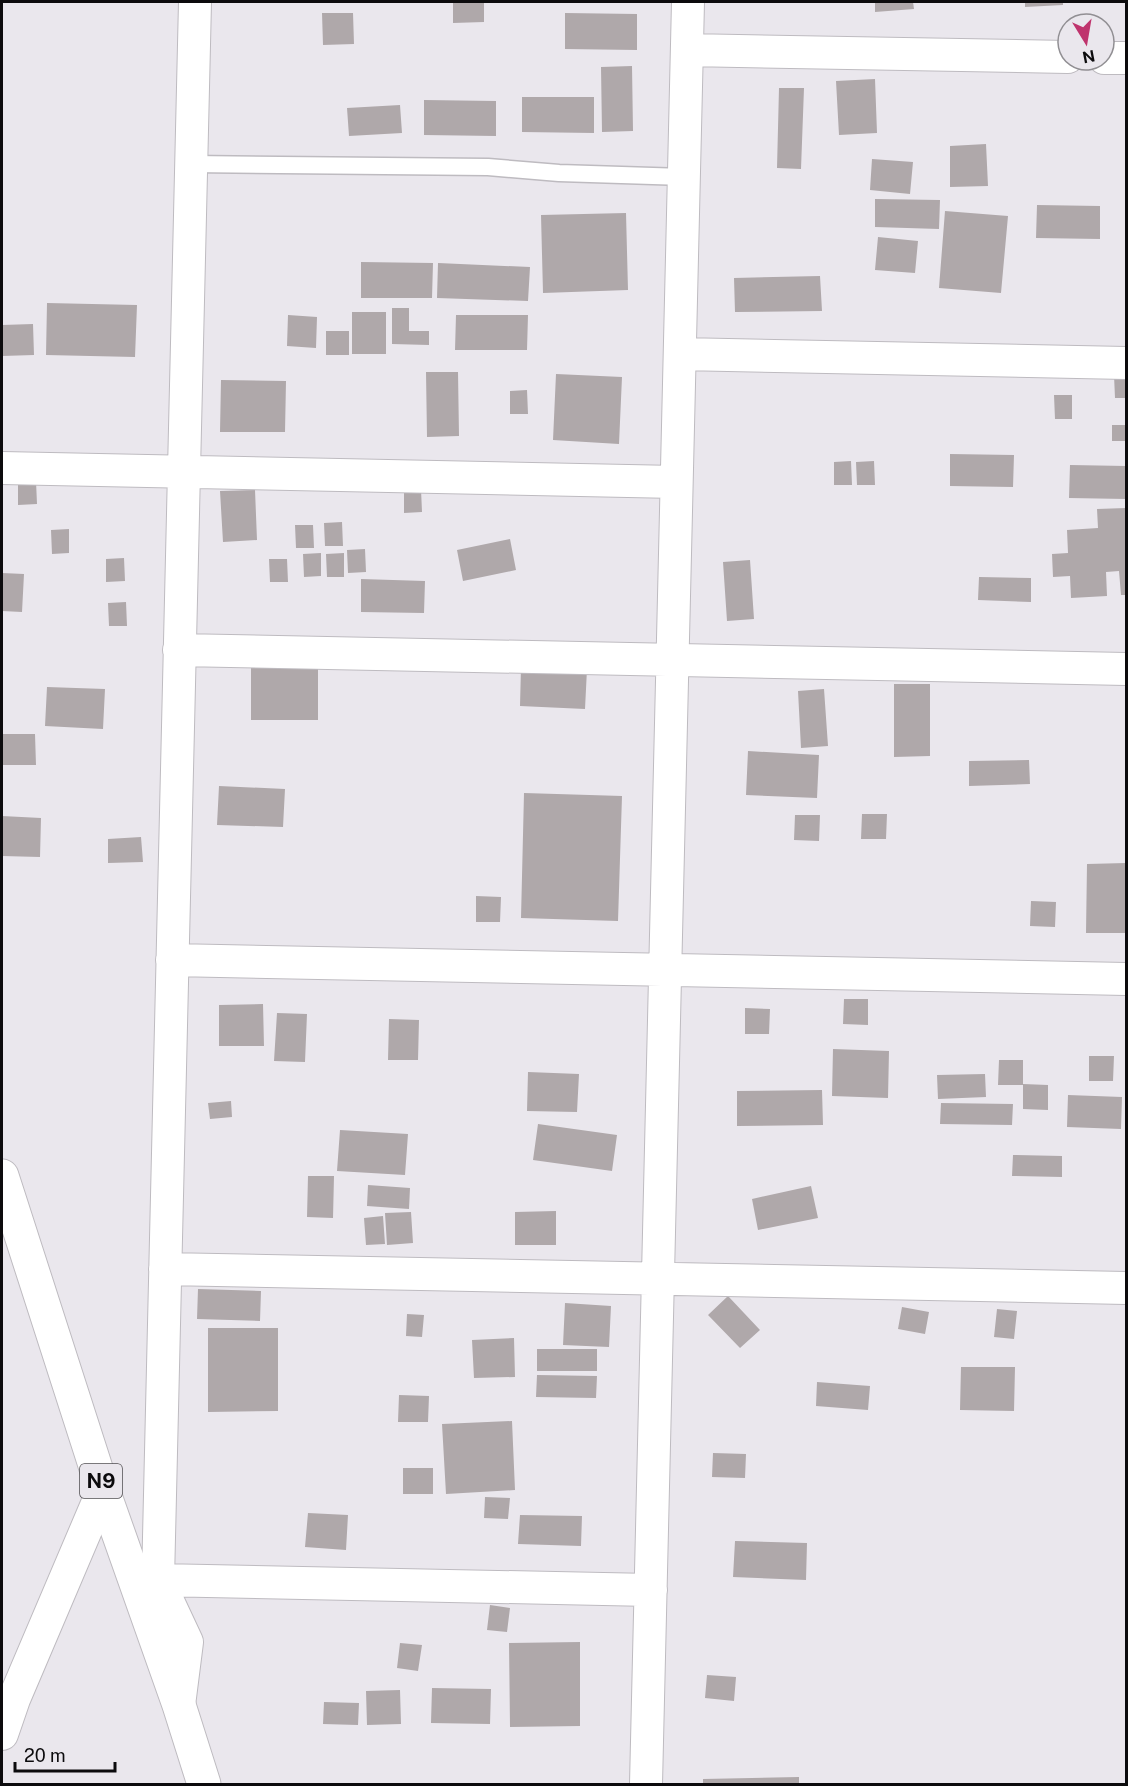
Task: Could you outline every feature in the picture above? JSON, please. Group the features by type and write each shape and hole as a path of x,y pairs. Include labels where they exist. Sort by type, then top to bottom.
{"main road":[{"name":"N9","path":"2,1176 103,1490 179,1705 204,1785"}],"street":[{"path":"179,1705 187,1642 158,1580 195,2"},
{"path":"646,1785 688,2"},
{"path":"687,50 1056,57"},
{"path":"680,354 1126,363"},
{"path":"2,468 676,482"},
{"path":"179,650 1126,669"},
{"path":"172,960 1126,980"},
{"path":"165,1269 1126,1288"},
{"path":"2,1734 14,1700 103,1490"},
{"path":"158,1580 651,1590"}],"lane":[{"path":"191,164 488,167 559,173 684,177"}],"building":[{"path":"453,2 484,2 484,22 453,23"},
{"path":"875,2 913,2 914,9 875,12"},
{"path":"1025,2 1063,2 1063,5 1025,7"},
{"path":"322,13 353,13 354,44 323,45"},
{"path":"565,13 637,14 637,50 565,49"},
{"path":"632,66 633,131 602,132 601,67"},
{"path":"875,79 877,133 839,135 836,81"},
{"path":"779,88 804,88 801,169 777,168"},
{"path":"522,97 594,97 594,133 522,132"},
{"path":"424,100 496,101 496,136 424,135"},
{"path":"400,105 402,133 349,136 347,108"},
{"path":"986,144 988,186 950,187 950,146"},
{"path":"872,159 913,162 910,194 870,190"},
{"path":"875,199 940,200 939,229 875,227"},
{"path":"1037,205 1100,206 1100,239 1036,238"},
{"path":"945,211 1008,216 1001,293 939,288"},
{"path":"626,213 628,290 543,293 541,215"},
{"path":"878,237 918,241 915,273 875,270"},
{"path":"361,262 433,263 432,298 361,298"},
{"path":"438,263 530,267 528,301 437,298"},
{"path":"820,276 822,311 735,312 734,278"},
{"path":"47,303 137,305 135,357 46,355"},
{"path":"392,308 409,308 409,331 429,331 429,345 392,344"},
{"path":"352,312 386,312 386,354 352,354"},
{"path":"288,315 317,317 316,348 287,346"},
{"path":"456,315 528,315 527,350 455,350"},
{"path":"33,324 34,355 2,356 2,325"},
{"path":"326,331 349,331 349,355 326,355"},
{"path":"426,372 458,372 459,436 427,437"},
{"path":"556,374 622,377 619,444 553,440"},
{"path":"1114,375 1126,375 1126,398 1115,398"},
{"path":"221,380 286,381 285,432 220,432"},
{"path":"527,390 528,414 510,414 510,391"},
{"path":"1054,395 1072,395 1072,419 1055,419"},
{"path":"1112,425 1126,425 1126,441 1112,441"},
{"path":"950,454 1014,455 1013,487 950,486"},
{"path":"851,461 852,485 834,485 834,462"},
{"path":"874,461 875,485 857,485 856,462"},
{"path":"1070,465 1126,466 1126,499 1069,498"},
{"path":"36,481 37,504 18,505 18,482"},
{"path":"404,489 421,489 422,512 404,513"},
{"path":"255,490 257,540 223,542 220,491"},
{"path":"1126,508 1126,595 1121,595 1119,571 1106,572 1107,596 1071,598 1070,576 1053,577 1052,554 1068,553 1067,530 1098,528 1097,509"},
{"path":"342,522 343,546 325,546 324,523"},
{"path":"295,525 313,525 314,548 296,548"},
{"path":"69,529 69,553 52,554 51,530"},
{"path":"510,539 516,570 463,581 457,550"},
{"path":"365,549 366,572 348,573 347,550"},
{"path":"321,553 321,576 304,577 303,554"},
{"path":"344,553 344,577 327,577 326,554"},
{"path":"124,558 125,581 106,582 106,559"},
{"path":"269,559 287,559 288,582 270,582"},
{"path":"750,560 754,619 727,621 723,562"},
{"path":"2,573 24,574 22,612 2,611"},
{"path":"979,577 1031,578 1031,602 978,600"},
{"path":"361,579 425,581 424,613 361,612"},
{"path":"126,602 127,626 109,626 108,603"},
{"path":"251,665 318,665 318,720 251,720"},
{"path":"521,667 587,669 585,709 520,706"},
{"path":"894,684 930,684 930,756 894,757"},
{"path":"47,687 105,689 103,729 45,726"},
{"path":"824,689 828,746 801,748 798,691"},
{"path":"2,734 35,734 36,765 2,765"},
{"path":"748,751 819,755 817,798 746,795"},
{"path":"1029,760 1030,784 969,786 969,761"},
{"path":"219,786 285,789 283,827 217,825"},
{"path":"524,793 622,796 618,921 521,918"},
{"path":"862,814 887,814 886,839 861,839"},
{"path":"795,815 820,815 819,841 794,840"},
{"path":"2,816 41,818 40,857 2,856"},
{"path":"141,837 143,862 108,863 108,839"},
{"path":"1126,863 1126,933 1086,933 1087,864"},
{"path":"476,896 501,897 500,922 476,922"},
{"path":"1031,901 1056,902 1055,927 1030,926"},
{"path":"844,999 868,999 868,1025 843,1024"},
{"path":"263,1004 264,1046 219,1046 219,1005"},
{"path":"745,1008 770,1009 769,1034 745,1034"},
{"path":"277,1013 307,1014 305,1062 274,1061"},
{"path":"389,1019 419,1020 418,1060 388,1060"},
{"path":"833,1049 889,1051 888,1098 832,1096"},
{"path":"1089,1056 1114,1056 1113,1081 1089,1081"},
{"path":"999,1060 1023,1060 1023,1085 998,1085"},
{"path":"528,1072 579,1074 577,1112 527,1111"},
{"path":"985,1074 986,1097 938,1099 937,1075"},
{"path":"1023,1084 1048,1085 1048,1110 1023,1109"},
{"path":"822,1090 823,1125 737,1126 737,1091"},
{"path":"1068,1095 1122,1097 1121,1129 1067,1127"},
{"path":"231,1101 232,1117 210,1119 208,1103"},
{"path":"941,1103 1013,1104 1012,1125 940,1124"},
{"path":"538,1124 617,1135 612,1171 533,1160"},
{"path":"340,1130 408,1134 405,1175 337,1171"},
{"path":"1013,1155 1062,1156 1062,1177 1012,1176"},
{"path":"308,1176 334,1176 333,1218 307,1217"},
{"path":"368,1185 410,1188 409,1209 367,1206"},
{"path":"811,1186 818,1218 758,1230 752,1199"},
{"path":"556,1211 556,1245 515,1245 515,1212"},
{"path":"411,1212 413,1243 387,1245 385,1213"},
{"path":"383,1216 385,1244 366,1245 364,1218"},
{"path":"198,1289 261,1291 260,1321 197,1319"},
{"path":"728,1296 760,1330 740,1348 708,1315"},
{"path":"565,1303 611,1306 609,1347 563,1345"},
{"path":"902,1307 929,1312 925,1334 898,1329"},
{"path":"997,1309 1017,1311 1014,1339 994,1337"},
{"path":"407,1314 424,1315 422,1337 406,1336"},
{"path":"208,1328 278,1328 278,1411 208,1412"},
{"path":"514,1338 515,1377 474,1378 472,1340"},
{"path":"537,1349 597,1349 597,1371 537,1371"},
{"path":"961,1367 1015,1367 1014,1411 960,1410"},
{"path":"537,1375 597,1376 596,1398 536,1397"},
{"path":"817,1382 870,1386 868,1410 816,1406"},
{"path":"399,1395 429,1396 428,1422 398,1422"},
{"path":"512,1421 515,1490 446,1494 442,1424"},
{"path":"713,1453 746,1454 745,1478 712,1477"},
{"path":"403,1468 433,1468 433,1494 403,1494"},
{"path":"485,1497 510,1498 508,1519 484,1518"},
{"path":"308,1513 348,1515 346,1550 305,1547"},
{"path":"520,1515 582,1516 581,1546 518,1544"},
{"path":"735,1541 807,1543 806,1580 733,1577"},
{"path":"490,1605 510,1608 507,1632 487,1630"},
{"path":"580,1642 580,1726 510,1727 509,1643"},
{"path":"400,1643 422,1645 418,1671 397,1668"},
{"path":"707,1675 736,1677 734,1701 705,1698"},
{"path":"432,1688 491,1689 490,1724 431,1723"},
{"path":"400,1690 401,1724 367,1725 366,1691"},
{"path":"324,1702 359,1703 358,1725 323,1724"},
{"path":"799,1777 799,1784 703,1784 703,1779"}]}
